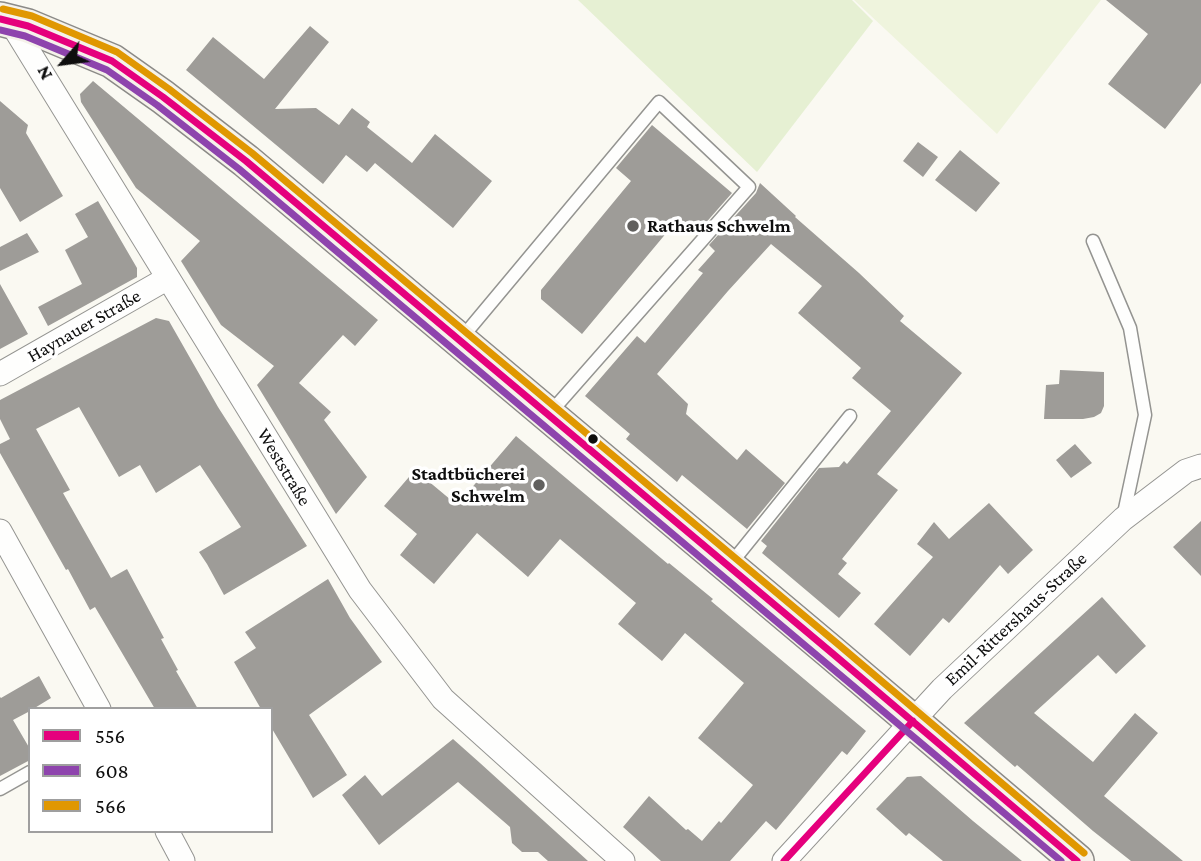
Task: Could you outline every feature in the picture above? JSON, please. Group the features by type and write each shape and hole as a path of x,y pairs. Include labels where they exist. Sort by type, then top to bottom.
{"street":[{"name":"Weststraße","path":"5,20 169,278 360,590 443,698 623,861"},
{"path":"5,20 77,45 112,61 246,161 1077,861"},
{"name":"Haynauer Straße","path":"0,374 169,278"},
{"name":"Emil-Rittershaus-Straße","path":"784,861 942,689 1123,519 1186,471 1201,466"},
{"path":"0,531 98,707"},
{"path":"168,833 183,861"}],"lane":[{"path":"460,341 659,102 749,187 548,415"},
{"path":"1093,241 1130,328 1145,415 1123,519"},
{"path":"729,566 850,416"},
{"path":"0,789 28,773"}],"green space":[{"path":"578,0 852,0 873,21 757,172"},
{"path":"854,0 1101,0 997,134"}],"building":[{"path":"1106,0 1201,0 1201,83 1165,129 1108,84 1148,34"},
{"path":"310,26 329,42 275,109 316,108 339,125 352,108 370,122 367,127 412,163 435,134 492,181 453,228 375,163 367,172 346,155 323,184 186,70 213,37 264,79"},
{"path":"93,81 378,320 355,346 343,335 299,383 331,412 324,420 367,477 336,514 257,385 274,366 221,325 181,261 200,241 136,188 81,102 80,94"},
{"path":"0,101 28,125 26,133 63,196 20,222 0,188"},
{"name":"Rathaus Schwelm","path":"652,125 732,193 696,234 678,219 582,334 541,299 541,290 631,181 616,168"},
{"path":"918,142 938,157 923,177 903,161"},
{"path":"960,150 1000,183 976,212 935,180"},
{"path":"760,183 904,316 900,321 962,373 877,474 898,490 842,559 847,563 838,574 861,593 839,618 762,553 767,546 761,541 819,468 839,467 844,461 847,464 891,411 852,378 861,368 798,313 822,286 771,244 657,374 688,404 686,414 737,460 746,449 785,483 747,529 682,475 677,482 626,439 630,434 585,396 637,336 645,343 703,273 698,270 715,251 709,245 756,193"},
{"path":"98,201 137,268 137,277 48,326 38,307 82,284 65,250 88,237 75,214"},
{"path":"27,233 39,252 0,271 0,247"},
{"path":"0,284 28,334 0,349"},
{"path":"156,318 169,321 218,407 307,546 224,595 199,552 241,527 200,465 156,493 140,465 119,477 79,407 36,429 70,490 63,493 111,578 127,569 164,638 161,639 178,670 176,671 197,707 154,707 95,607 90,610 0,453 0,444 10,439 0,419 0,400"},
{"path":"1060,370 1104,372 1104,406 1101,413 1083,419 1044,419 1046,385 1059,384"},
{"path":"516,436 713,599 711,601 866,731 847,755 842,751 776,830 766,821 730,861 661,861 623,827 649,796 702,841 753,785 698,738 744,683 685,633 662,661 618,624 636,603 560,539 528,577 477,533 434,584 400,555 417,534 384,506 415,470 457,505"},
{"path":"1075,444 1092,463 1071,478 1056,460"},
{"path":"989,503 1033,550 1008,574 1000,565 949,623 943,618 910,656 874,624 933,557 917,544 934,522 949,539"},
{"path":"1201,521 1201,576 1173,547"},
{"path":"328,579 350,618 382,662 309,715 347,775 313,798 273,730 273,707 260,707 234,662 256,648 245,632"},
{"path":"1102,597 1146,646 1116,674 1098,655 1034,713 1093,762 1135,713 1158,733 1104,796 1183,861 1131,861 964,723"},
{"path":"39,676 51,698 36,707 28,707 28,712 13,720 28,746 28,761 0,776 0,697"},
{"path":"453,739 588,861 548,861 538,852 522,852 512,843 510,827 458,782 379,845 342,795 365,775 382,796"},
{"path":"921,776 1022,861 943,861 909,833 906,836 876,809 907,777"}],"transit line":[{"name":"566","path":"3,9 32,16 117,52 252,153 1084,853"},
{"name":"556","path":"0,19 28,26 112,61 246,161 1077,861"},
{"name":"608","path":"0,30 25,36 107,70 239,169 1061,861"},
{"name":"556","path":"784,861 913,721"}],"place":[{"name":"Rathaus Schwelm","path":"633,226"},
{"name":"Stadtbücherei Schwelm","path":"539,485"}]}
